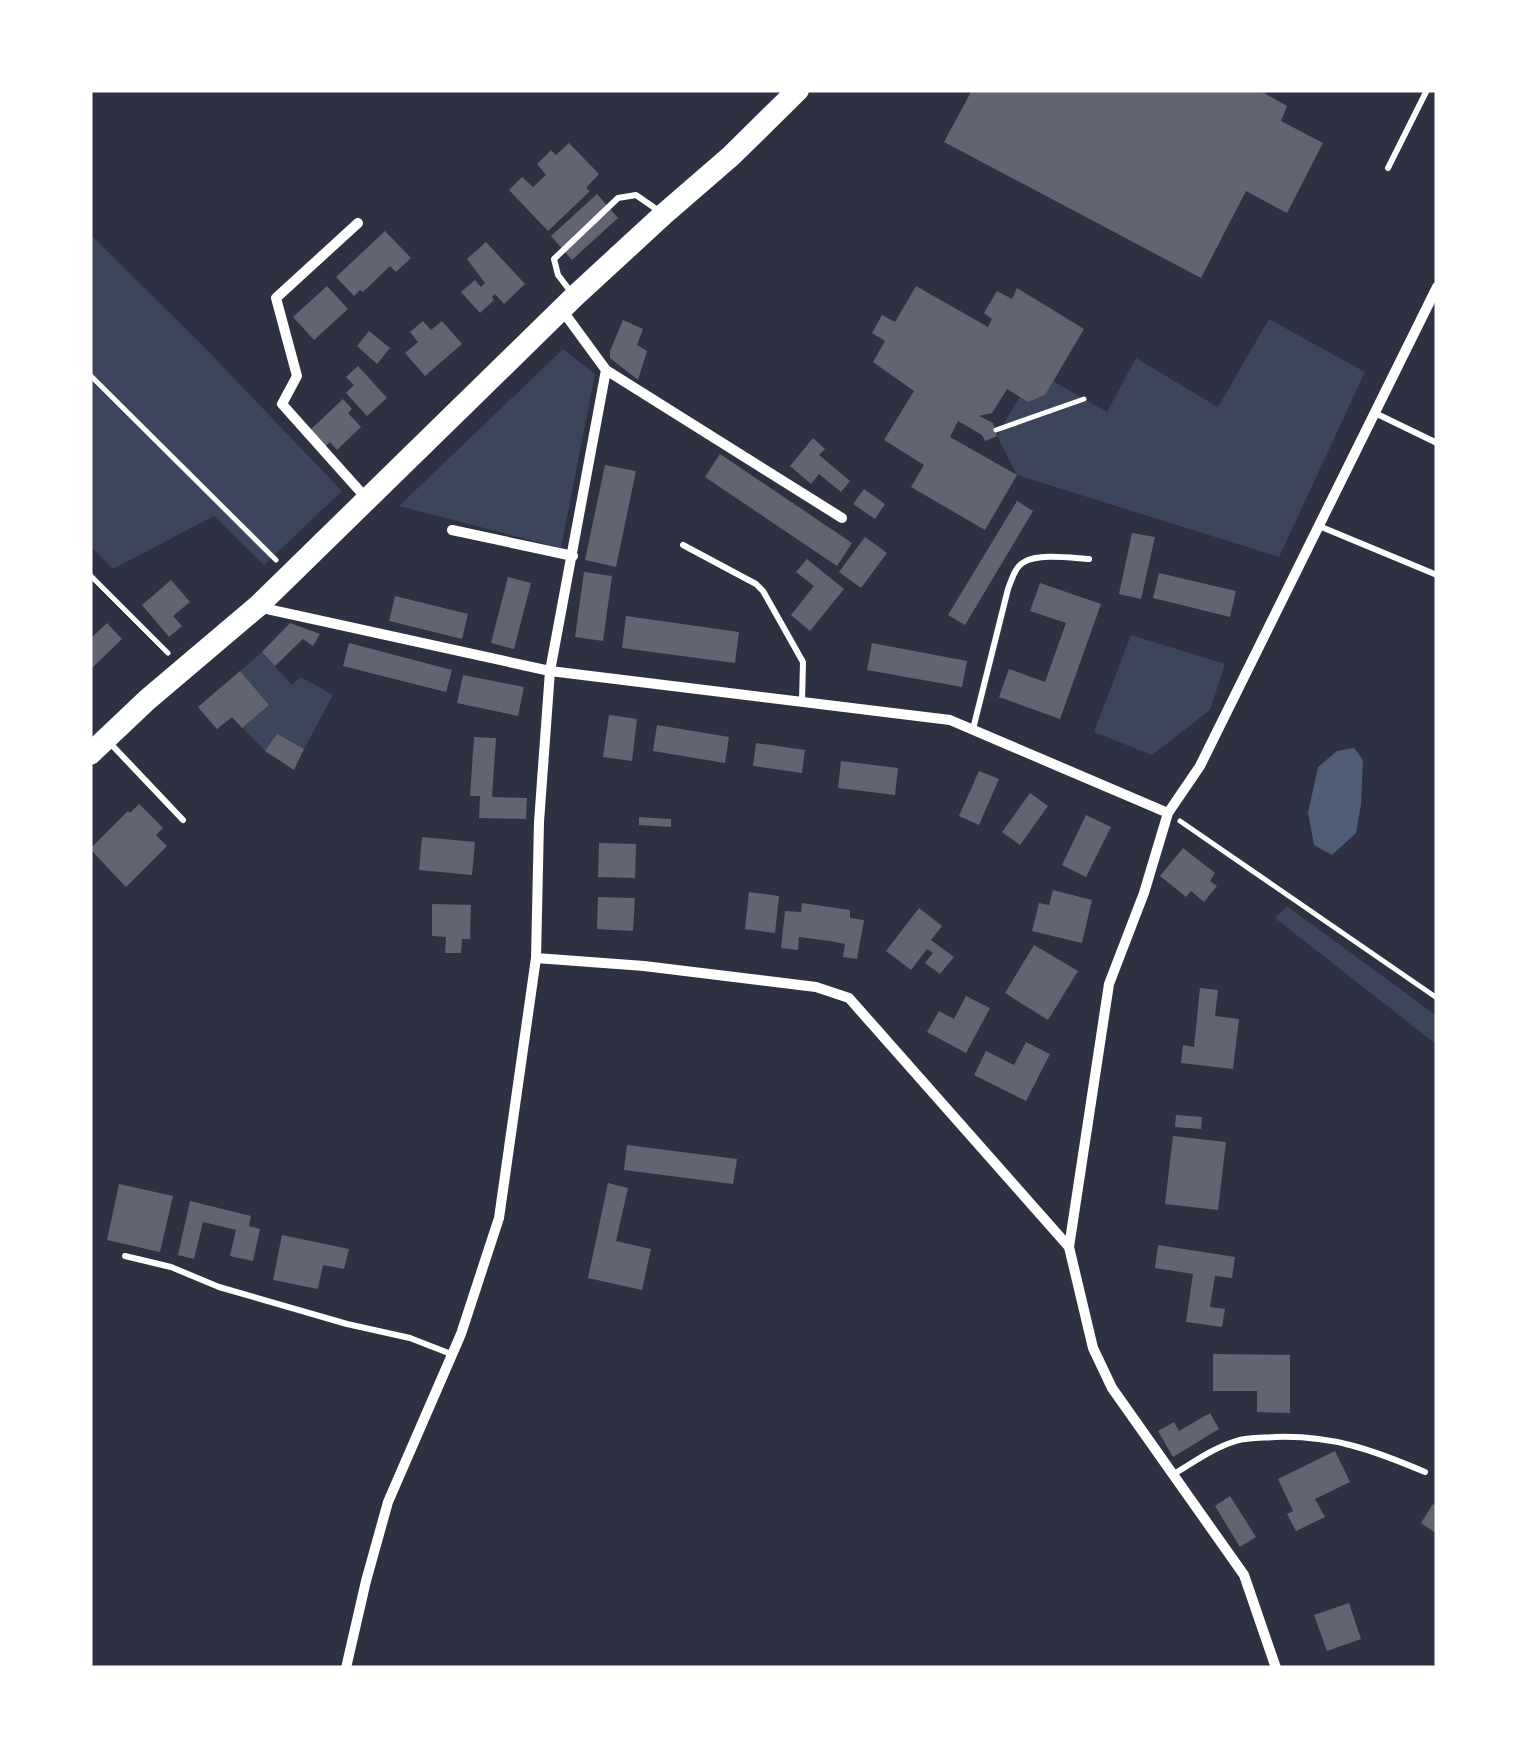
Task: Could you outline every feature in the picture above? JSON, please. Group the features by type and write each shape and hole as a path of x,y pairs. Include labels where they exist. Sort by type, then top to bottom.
{"main road":[{"path":"97,746 258,606 568,303 798,90"}],"street":[{"path":"358,224 276,298 297,376 282,404 368,501"},
{"path":"1276,1668 1244,1574 1112,1388 1093,1348 1069,1247 1075,1195 1109,984 1144,893 1168,812 1200,766 1437,287"},
{"path":"568,303 606,370 842,518"},
{"path":"346,1668 388,1502 452,1354 499,1218 536,958 538,822 550,671 606,370"},
{"path":"452,530 573,556"},
{"path":"258,606 550,671 950,720 1168,812"},
{"path":"536,958 797,984 849,998 1069,1247"}],"lane":[{"path":"1388,168 1428,90"},
{"path":"568,303 554,259 618,198 636,195 664,214"},
{"path":"1375,413 1437,443"},
{"path":"1319,526 1437,576"},
{"path":"683,545 763,591 803,662 802,701"},
{"path":"973,730 1015,570 1026,560 1089,559"},
{"path":"97,746 183,820"},
{"path":"126,1256 171,1267 219,1288 410,1338 452,1354"},
{"path":"1174,1474 1242,1439 1298,1436 1375,1451 1425,1472"}],"path":[{"path":"90,375 291,575"},
{"path":"996,430 1084,399"},
{"path":"90,575 184,669"},
{"path":"1168,812 1437,998"}],"shaded area":[{"path":"90,234 342,491 264,565 214,516 113,569 90,546"},
{"path":"1269,319 1365,372 1279,557 1017,475 997,436 1020,396 1028,402 1044,395 1053,381 1107,412 1136,358 1218,407"},
{"path":"563,349 595,374 561,548 399,506"},
{"path":"1131,635 1225,664 1210,710 1152,755 1094,732"},
{"path":"262,652 292,685 301,677 333,695 304,749 265,751 232,717 217,729 198,707"},
{"path":"1354,748 1363,760 1356,833 1332,855 1314,845 1308,813 1318,767 1337,751"},
{"path":"1287,906 1437,1016 1437,1045 1275,918"}],"building":[{"path":"972,90 1259,90 1287,106 1281,121 1323,143 1287,213 1246,191 1201,278 944,142"},
{"path":"569,143 599,174 586,188 590,191 548,231 509,190 522,177 533,187 546,175 537,164 551,150 556,155"},
{"path":"597,194 618,218 572,260 551,236"},
{"path":"385,231 411,258 396,272 390,266 354,296 336,277"},
{"path":"486,242 525,284 504,304 495,294 480,313 461,292 475,280 481,287 485,283 467,259"},
{"path":"327,286 348,309 314,340 293,317"},
{"path":"916,286 988,327 992,319 984,313 997,291 1012,299 1017,288 1084,329 1045,395 1028,402 1007,389 992,413 979,416 993,423 997,436 985,441 982,435 958,421 950,437 1017,475 985,530 911,487 924,465 884,440 914,391 873,362 885,341 872,333 882,315 895,322"},
{"path":"623,320 643,329 637,345 647,351 638,380 610,358"},
{"path":"423,321 431,330 442,321 462,344 425,376 405,353 418,342 410,332"},
{"path":"369,331 390,348 377,364 357,346"},
{"path":"358,366 387,398 367,416 346,393 354,385 346,377"},
{"path":"343,399 352,409 348,413 361,427 337,450 330,442 324,447 309,431"},
{"path":"813,438 825,449 819,455 850,481 841,492 819,474 811,484 790,466"},
{"path":"720,454 852,543 837,566 705,477"},
{"path":"605,465 636,471 616,567 585,560"},
{"path":"864,489 885,504 875,519 853,504"},
{"path":"1017,501 1033,511 965,625 948,615"},
{"path":"1132,533 1155,537 1141,599 1119,594"},
{"path":"865,537 887,553 861,588 839,572"},
{"path":"807,559 844,589 810,631 791,615 814,586 796,572"},
{"path":"584,572 612,576 603,641 575,637"},
{"path":"1159,573 1236,591 1230,617 1153,598"},
{"path":"508,577 531,583 514,649 491,643"},
{"path":"171,580 190,602 173,616 182,626 169,637 142,605"},
{"path":"1040,583 1101,604 1060,719 999,697 1009,669 1045,682 1066,623 1030,611"},
{"path":"395,596 468,614 462,639 389,621"},
{"path":"626,616 739,632 735,663 622,648"},
{"path":"107,623 122,639 90,670 90,639"},
{"path":"290,623 320,634 313,646 303,639 275,666 262,652"},
{"path":"349,643 452,670 446,692 343,666"},
{"path":"872,643 967,661 962,687 867,670"},
{"path":"240,671 269,705 242,728 232,717 217,729 198,707"},
{"path":"463,675 524,687 518,716 457,703"},
{"path":"609,715 637,719 632,761 603,757"},
{"path":"657,725 729,737 725,763 653,751"},
{"path":"277,734 304,749 294,770 265,751"},
{"path":"474,737 496,738 492,797 527,798 526,819 479,818 480,796 470,796"},
{"path":"756,743 805,750 802,773 753,766"},
{"path":"841,761 898,768 895,795 838,788"},
{"path":"979,771 999,779 979,825 959,816"},
{"path":"1030,793 1048,806 1020,845 1002,832"},
{"path":"139,804 163,828 156,835 167,846 126,887 90,849"},
{"path":"1086,815 1111,827 1086,877 1062,865"},
{"path":"639,817 671,819 671,827 639,825"},
{"path":"422,837 475,842 472,875 419,870"},
{"path":"599,843 636,844 635,878 598,877"},
{"path":"1183,848 1215,873 1210,881 1217,886 1204,902 1191,891 1186,897 1160,876"},
{"path":"1053,890 1092,900 1082,943 1032,931 1039,903 1049,905"},
{"path":"749,892 779,896 775,933 745,929"},
{"path":"598,897 635,898 633,931 597,929"},
{"path":"802,903 850,910 850,918 864,920 857,959 843,957 845,944 830,941 799,937 798,950 781,948 785,911 801,912"},
{"path":"432,904 471,905 470,939 462,939 461,953 445,953 446,937 432,936"},
{"path":"919,908 942,926 931,940 954,957 940,974 925,963 933,953 927,949 911,970 886,951"},
{"path":"1034,945 1078,971 1048,1020 1005,993"},
{"path":"1200,988 1218,990 1215,1016 1239,1019 1233,1069 1181,1063 1183,1045 1194,1047"},
{"path":"966,996 990,1008 966,1053 927,1032 939,1011 954,1019"},
{"path":"1026,1042 1050,1054 1026,1101 974,1075 986,1051 1014,1065"},
{"path":"1176,1115 1202,1117 1201,1129 1175,1127"},
{"path":"1173,1136 1226,1142 1218,1210 1165,1204"},
{"path":"627,1145 737,1159 733,1184 624,1170"},
{"path":"608,1183 628,1188 616,1241 651,1249 642,1290 588,1278"},
{"path":"119,1184 173,1196 160,1252 107,1240"},
{"path":"190,1201 251,1216 249,1226 260,1229 253,1261 230,1256 236,1230 203,1222 194,1259 178,1255"},
{"path":"282,1235 349,1249 344,1269 323,1265 318,1289 273,1280"},
{"path":"1158,1245 1235,1257 1232,1278 1215,1276 1210,1307 1225,1309 1222,1327 1186,1322 1193,1274 1155,1268"},
{"path":"1213,1354 1290,1355 1290,1413 1257,1412 1257,1391 1213,1391"},
{"path":"1210,1413 1219,1429 1173,1457 1158,1431 1174,1422 1179,1431"},
{"path":"1335,1451 1350,1482 1315,1499 1325,1517 1296,1531 1287,1514 1293,1511 1278,1479"},
{"path":"1230,1496 1256,1537 1240,1547 1215,1506"},
{"path":"1433,1504 1437,1507 1437,1534 1421,1523"},
{"path":"1349,1603 1361,1639 1327,1651 1314,1615"}]}
